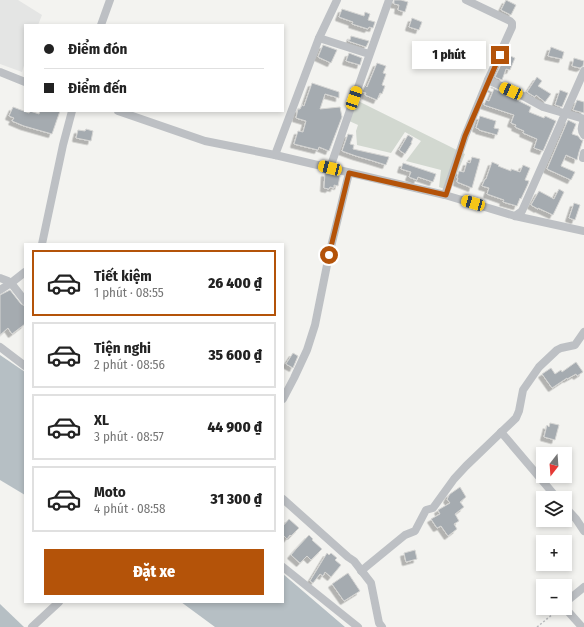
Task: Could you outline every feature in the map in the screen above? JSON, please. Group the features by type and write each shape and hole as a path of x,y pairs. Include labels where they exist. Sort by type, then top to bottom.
{"street":[{"path":"101,24 110,0"},
{"path":"274,155 319,38 337,0"},
{"path":"330,168 388,0"},
{"path":"446,195 465,136 512,25 510,21 466,0"},
{"path":"319,38 369,54"},
{"path":"0,72 24,82"},
{"path":"515,216 522,211 584,72"},
{"path":"488,80 543,107 584,119 582,129 582,133 584,135"},
{"path":"42,243 63,145 72,112"},
{"path":"121,112 205,141 274,155 446,195 515,216 584,232"},
{"path":"284,397 307,350 349,173"},
{"path":"0,290 24,273"},
{"path":"0,278 11,283 24,300"},
{"path":"361,571 405,535 415,531 426,510 433,508 454,479 516,418 518,415 523,390 539,367 560,348 575,345 584,332"},
{"path":"0,347 24,365"},
{"path":"501,432 551,491"},
{"path":"284,500 348,558 354,561 371,583 379,623 382,627"},
{"path":"572,515 584,531"},
{"path":"284,567 358,627"},
{"path":"572,597 584,587"},
{"path":"32,627 58,603"},
{"path":"571,615 582,627"}],"path":[{"path":"537,627 552,615"}],"shaded area":[{"path":"0,0 18,0 42,15 38,24 24,24 24,65 22,72 0,64"},
{"path":"356,100 465,154 450,191 439,187 441,170 406,161 421,141 405,132 391,153 357,145 356,131 358,125 347,120"},
{"path":"0,355 24,371 24,494 0,480"},
{"path":"284,575 345,627 215,627 182,603 284,603"},
{"path":"0,604 24,627 0,627"}],"building":[{"path":"394,0 408,2 405,12 398,10 399,5 394,4"},
{"path":"506,0 516,5 511,15 501,10"},
{"path":"342,9 364,16 365,12 370,14 368,20 375,22 373,28 369,27 368,29 352,24 353,22 339,17"},
{"path":"412,18 422,22 419,30 409,27"},
{"path":"351,36 369,41 366,47 348,41 350,40"},
{"path":"323,45 337,50 331,63 318,57"},
{"path":"551,47 564,52 562,59 548,56"},
{"path":"349,53 362,58 360,65 346,61"},
{"path":"506,54 515,58 510,70 506,69 502,80 495,77"},
{"path":"574,58 584,61 583,66 580,68 572,66"},
{"path":"377,63 386,66 383,73 386,74 382,85 385,86 382,94 380,93 377,100 365,95 366,93 362,92 365,85 367,87"},
{"path":"537,77 542,81 538,86 551,94 545,102 536,95 535,97 527,92"},
{"path":"312,83 339,92 339,98 325,94 320,109 340,107 342,117 329,151 319,147 318,150 294,144 298,131 303,132 306,121 296,118 298,109 300,109 302,105 304,106"},
{"path":"491,87 531,107 529,112 544,118 545,116 556,121 543,151 534,148 537,139 523,133 524,131 515,127 516,125 511,123 514,115 484,105 486,100 489,101 494,89"},
{"path":"560,90 568,93 562,107 555,105"},
{"path":"577,100 584,102 584,113 573,110"},
{"path":"13,107 29,113 33,112 39,114 40,112 60,112 52,134 12,121 14,118 9,116"},
{"path":"480,116 496,121 494,128 499,129 497,135 476,128"},
{"path":"568,120 576,124 572,134 583,140 577,160 566,155 561,166 575,172 571,180 547,169"},
{"path":"86,129 93,131 91,141 76,138 78,130 85,131"},
{"path":"348,134 353,135 350,144 354,145 353,149 389,157 386,165 342,151"},
{"path":"408,135 413,138 412,143 405,154 399,150"},
{"path":"472,157 480,159 472,188 457,182 457,178 459,171 464,172 467,162 470,163"},
{"path":"492,162 511,171 511,169 520,172 523,165 530,168 525,180 529,181 528,184 517,206 503,202 504,200 487,194 489,188 482,186"},
{"path":"403,163 436,174 433,182 418,177 417,180 409,177 411,172 401,169"},
{"path":"325,173 340,176 338,186 334,185 334,188 330,187 329,189 324,188"},
{"path":"559,189 564,192 553,215 531,205 539,191 554,199"},
{"path":"574,203 580,205 575,220 569,218"},
{"path":"10,290 21,304 24,306 24,325 12,334 8,328 0,335 0,295"},
{"path":"293,353 298,356 293,368 286,364"},
{"path":"576,362 583,372 577,376 576,374 567,378 552,388 542,374 551,368 555,374 561,370 562,372"},
{"path":"550,423 559,425 555,440 544,437 547,425 549,427"},
{"path":"460,487 466,497 460,502 464,507 455,514 459,521 454,524 457,529 448,536 441,526 437,528 431,519 440,514 438,510 450,503 447,499 448,497"},
{"path":"289,519 299,528 287,539 284,536 284,525"},
{"path":"309,535 313,539 312,540 322,549 311,560 307,556 300,563 291,555"},
{"path":"415,550 417,559 406,562 404,553"},
{"path":"327,553 329,555 331,553 337,558 335,560 341,565 331,577 325,572 323,576 320,574 313,583 310,581"},
{"path":"348,573 360,591 344,601 332,584"}],"route":[{"path":"329,255 349,173 446,195 465,136 500,55"}]}
